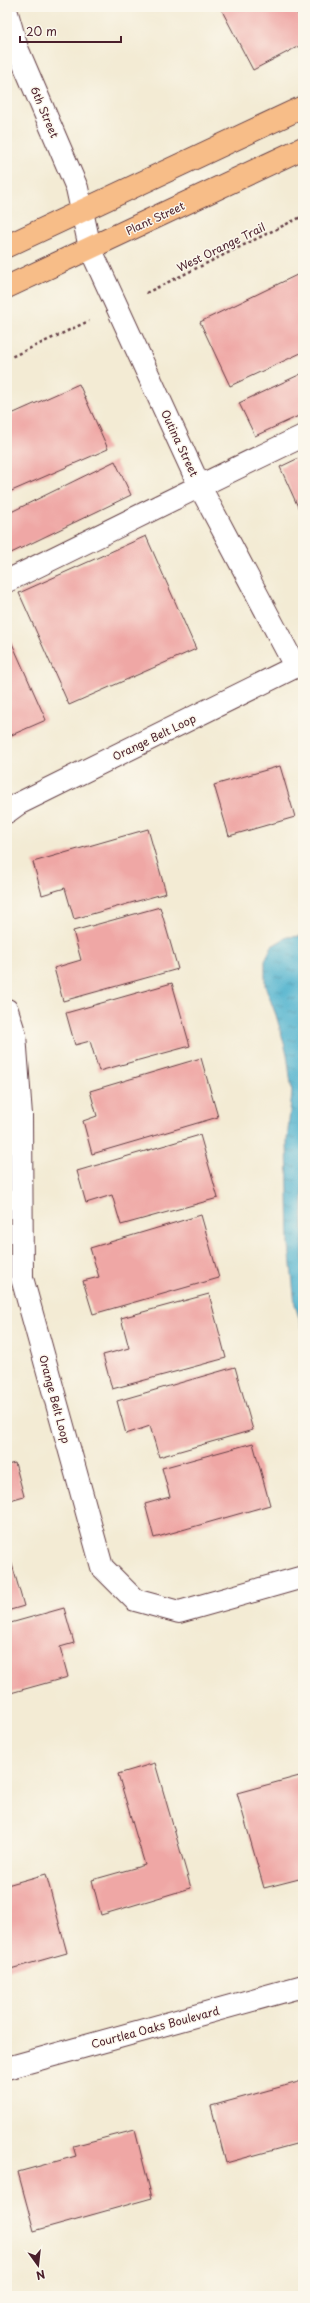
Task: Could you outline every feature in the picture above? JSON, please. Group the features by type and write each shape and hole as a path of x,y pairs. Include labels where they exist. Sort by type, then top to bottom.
{"main road":[{"path":"7,246 303,107"},
{"name":"Plant Street","path":"7,287 303,148"}],"street":[{"name":"6th Street","path":"7,13 17,48 77,188 81,211"},
{"name":"Outina Street","path":"81,211 90,248 199,485 299,665"},
{"path":"7,581 127,523 199,485 303,436"},
{"name":"Orange Belt Loop","path":"7,812 18,804 299,665"},
{"name":"Orange Belt Loop","path":"7,1010 15,1035 21,1115 22,1278 102,1567 135,1600 178,1612 303,1577"},
{"name":"Courtlea Oaks Boulevard","path":"7,2068 303,1986"}],"path":[{"name":"West Orange Trail","path":"146,293 303,216"},
{"path":"7,359 89,321"}],"water":[{"path":"303,936 303,1330 295,1305 289,1245 287,1140 292,1092 287,1054 276,1015 265,986 265,960 272,946 287,937"}],"building":[{"path":"220,7 294,7 303,25 303,44 253,70"},
{"path":"303,272 303,352 230,386 200,322"},
{"path":"303,373 303,414 255,436 239,403"},
{"path":"79,384 108,449 7,493 7,416"},
{"path":"303,456 303,518 280,467"},
{"path":"115,461 131,495 7,555 7,514"},
{"path":"146,536 196,649 69,705 19,593"},
{"path":"7,632 46,720 7,737"},
{"path":"280,766 295,817 229,836 214,785"},
{"path":"148,829 166,893 74,919 65,888 42,895 33,862"},
{"path":"160,907 178,969 63,1001 54,968 81,960 73,931"},
{"path":"172,983 190,1046 99,1071 90,1041 75,1045 66,1013"},
{"path":"201,1058 218,1117 92,1154 83,1121 97,1116 90,1091"},
{"path":"200,1135 218,1198 121,1225 112,1195 86,1203 77,1171"},
{"path":"201,1215 219,1278 93,1314 83,1281 99,1277 90,1248"},
{"path":"209,1294 226,1358 112,1389 103,1355 129,1348 121,1318"},
{"path":"235,1367 253,1430 159,1457 150,1426 126,1434 117,1401"},
{"path":"253,1443 270,1505 154,1538 145,1504 170,1497 162,1468"},
{"path":"15,1463 24,1496 7,1501 7,1465"},
{"path":"7,1547 24,1606 7,1611"},
{"path":"64,1608 74,1643 60,1647 68,1677 7,1694 7,1624"},
{"path":"155,1763 191,1888 101,1915 92,1880 145,1865 118,1774"},
{"path":"303,1775 303,1878 264,1888 237,1793"},
{"path":"46,1874 67,1953 7,1970 7,1885"},
{"path":"302,2081 303,2142 226,2163 211,2106"},
{"path":"135,2130 152,2198 34,2231 18,2172 76,2156 73,2146"}]}
